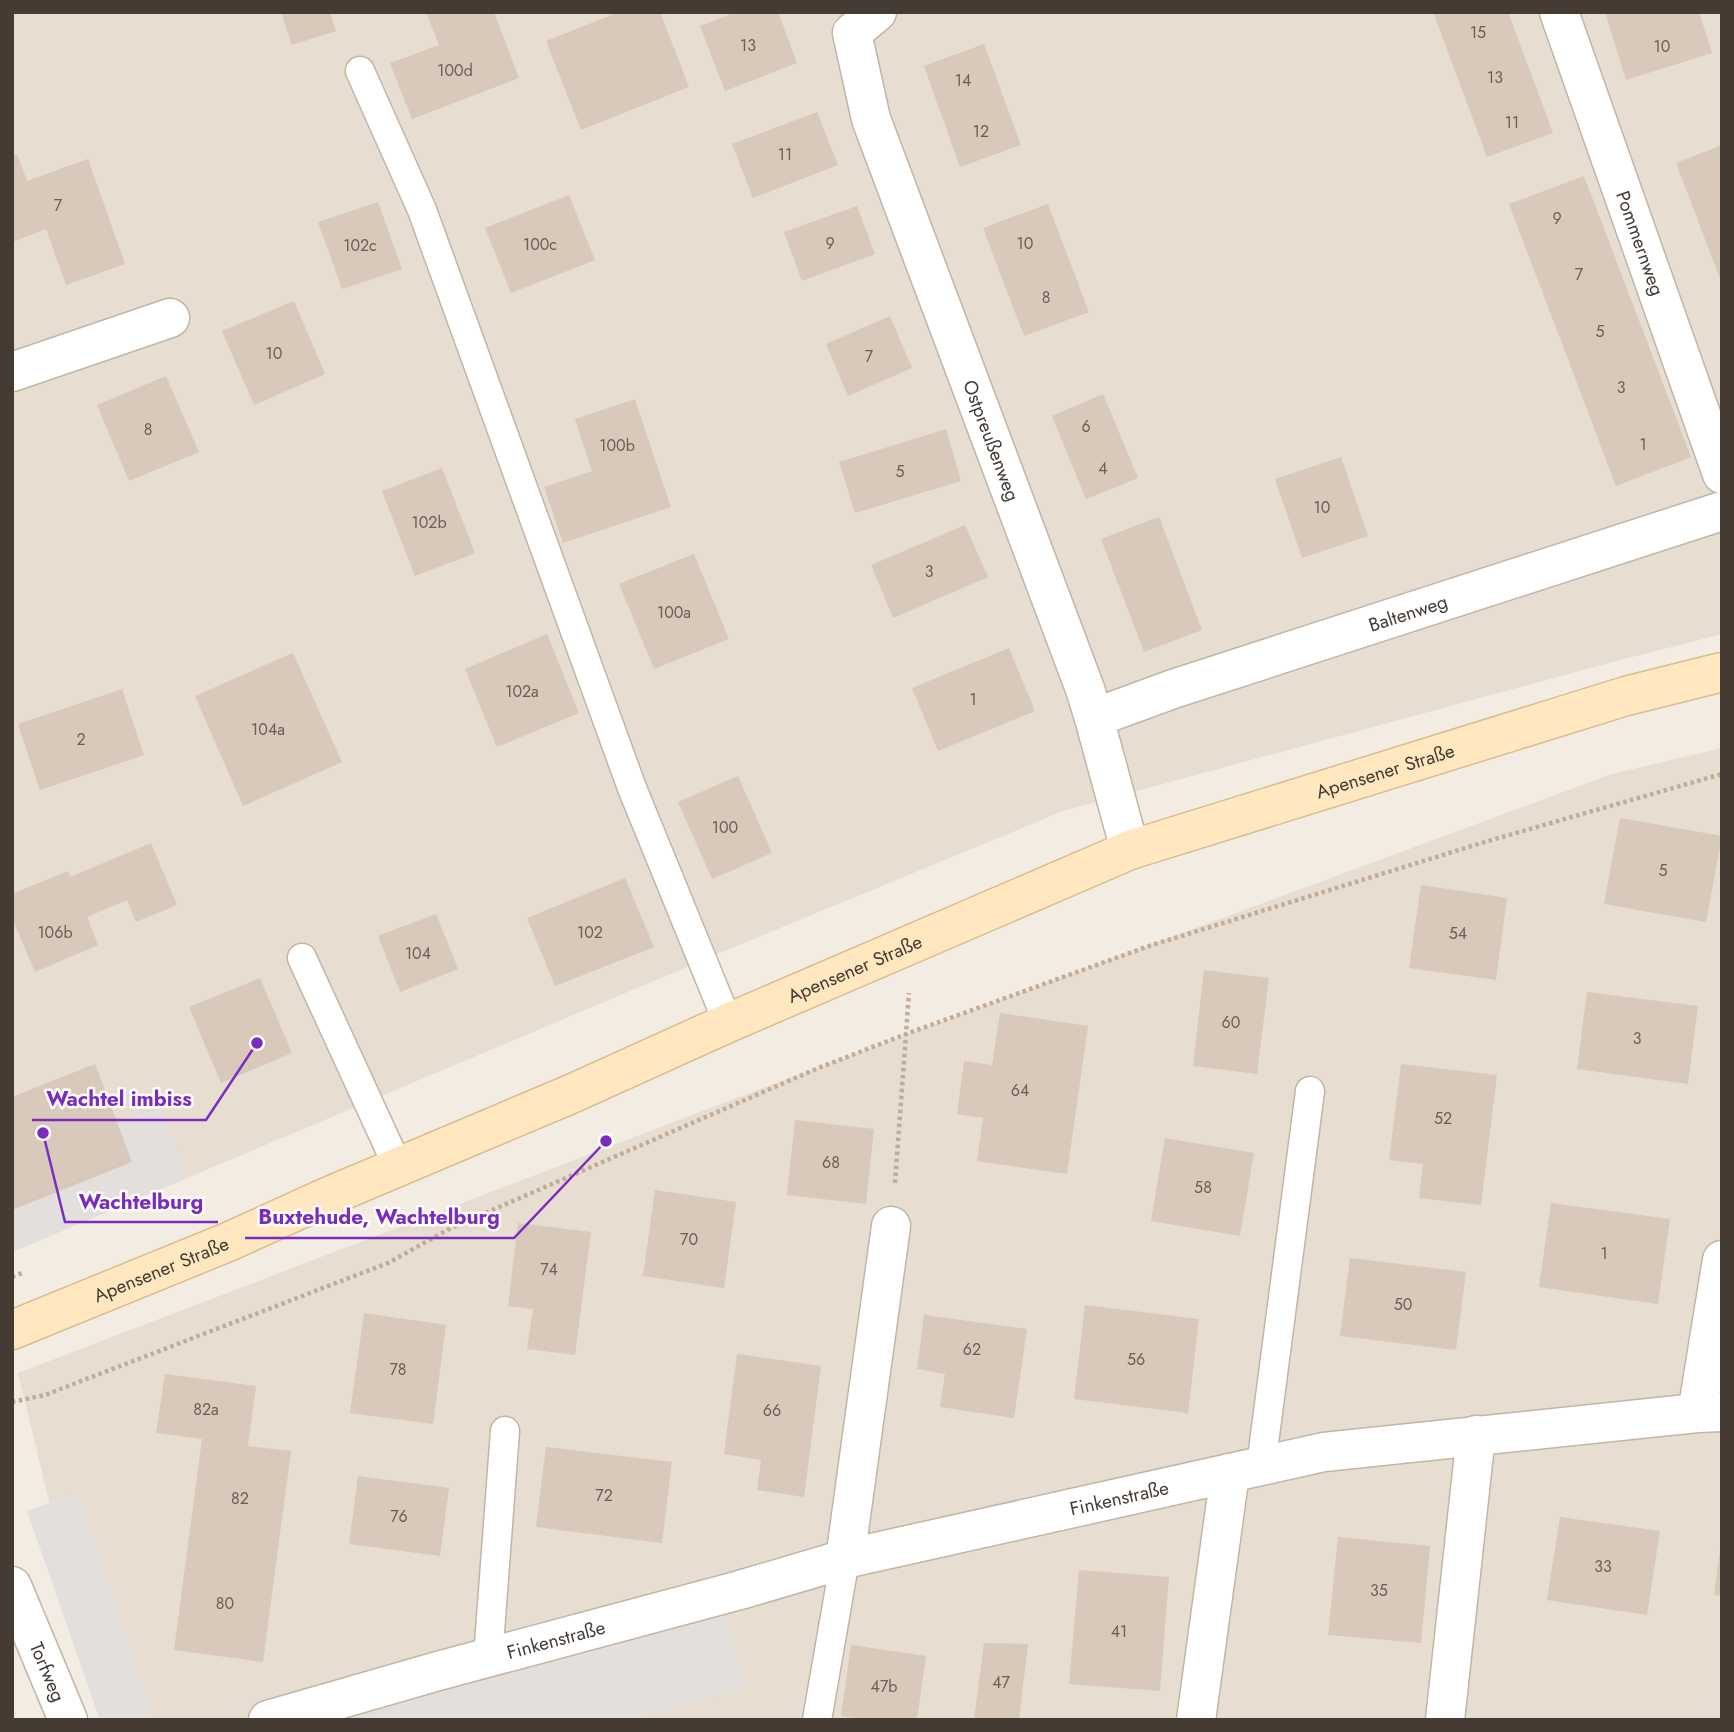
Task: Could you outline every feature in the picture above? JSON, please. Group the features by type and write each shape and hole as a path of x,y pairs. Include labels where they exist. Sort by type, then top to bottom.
{"main road":[{"name":"Apensener Straße","path":"12,1330 228,1242 1130,850 1626,696 1722,672"}],"street":[{"name":"Pommernweg","path":"1559,12 1722,474"},
{"name":"Ostpreußenweg","path":"864,22 871,118 1094,718 1130,850"},
{"path":"12,372 170,318"},
{"name":"Baltenweg","path":"1094,718 1173,689 1722,512"},
{"path":"845,1559 891,1226"},
{"path":"1709,1413 1722,1260"},
{"name":"Finkenstraße","path":"268,1720 845,1559 1324,1452 1709,1413"},
{"path":"1445,1720 1476,1436"},
{"path":"1196,1720 1245,1469"},
{"name":"Torfweg","path":"12,1586 68,1720"}],"lane":[{"path":"360,71 422,210 632,788 728,1023"},
{"path":"302,958 398,1167"},
{"path":"1245,1469 1310,1091"},
{"path":"488,1658 505,1431"},
{"path":"817,1720 845,1559"}],"path":[{"path":"12,1402 45,1395 388,1263 463,1223 816,1069 906,1034 1149,946 1488,841 1722,774"},
{"path":"891,1226 913,943"}],"shaded area":[{"path":"12,12 1722,12 1722,634 1063,811 12,1252"},
{"path":"1722,748 1722,1720 102,1720 18,1373 760,1089 1612,774"},
{"path":"160,1107 187,1178 12,1252 12,1210 132,1162 117,1122"},
{"path":"78,1493 154,1720 100,1720 27,1511"},
{"path":"721,1595 745,1688 631,1720 269,1720"}],"building":[{"path":"281,12 330,12 336,31 292,45"},
{"path":"426,12 494,12 519,78 412,119 390,63 439,45"},
{"path":"619,12 660,12 689,87 581,130 546,41"},
{"path":"736,12 778,12 797,63 725,91 700,26"},
{"path":"1433,12 1508,12 1553,133 1487,157"},
{"path":"1605,12 1699,12 1712,53 1626,80"},
{"path":"984,44 1021,145 960,167 924,66"},
{"path":"817,112 838,165 753,198 732,144"},
{"path":"1722,145 1722,284 1676,163"},
{"path":"17,154 27,181 88,159 125,264 66,285 46,229 12,242 12,156"},
{"path":"1584,176 1691,457 1616,486 1509,204"},
{"path":"569,195 595,260 511,293 485,228"},
{"path":"378,202 402,269 342,289 318,222"},
{"path":"1048,204 1089,312 1024,336 983,228"},
{"path":"857,206 875,254 802,281 784,232"},
{"path":"294,301 325,374 254,405 222,331"},
{"path":"890,316 912,368 848,396 826,344"},
{"path":"166,376 199,452 129,481 97,405"},
{"path":"1103,394 1138,478 1086,499 1052,416"},
{"path":"635,399 671,507 563,543 544,487 592,471 575,419"},
{"path":"946,429 961,481 855,513 839,462"},
{"path":"1341,457 1368,536 1302,558 1275,479"},
{"path":"442,468 475,553 415,576 382,491"},
{"path":"1159,517 1202,630 1144,652 1101,539"},
{"path":"965,525 988,577 893,618 871,565"},
{"path":"694,554 729,639 654,669 619,584"},
{"path":"547,634 579,713 497,747 465,669"},
{"path":"1009,648 1035,711 938,751 912,688"},
{"path":"293,653 342,762 243,806 195,696"},
{"path":"122,689 144,755 40,790 18,724"},
{"path":"738,776 772,853 712,879 678,802"},
{"path":"1620,818 1722,836 1706,922 1604,904"},
{"path":"151,843 177,905 136,922 127,900 87,917 98,945 35,972 12,918 12,894 68,871 70,877"},
{"path":"625,878 654,947 555,986 527,918"},
{"path":"1421,885 1507,898 1496,980 1409,968"},
{"path":"436,914 458,969 400,992 378,936"},
{"path":"1204,970 1269,978 1257,1074 1193,1066"},
{"path":"260,978 292,1053 221,1083 189,1007"},
{"path":"1587,992 1698,1006 1688,1084 1577,1069"},
{"path":"1000,1013 1088,1026 1067,1174 977,1161 983,1118 957,1114 964,1061 992,1065"},
{"path":"95,1064 132,1162 12,1210 12,1097"},
{"path":"1401,1064 1497,1075 1481,1205 1419,1198 1423,1164 1389,1160"},
{"path":"795,1120 874,1129 866,1204 787,1195"},
{"path":"1165,1138 1254,1153 1240,1236 1151,1221"},
{"path":"655,1190 736,1202 724,1288 643,1276"},
{"path":"1551,1203 1670,1219 1658,1304 1539,1287"},
{"path":"518,1223 591,1232 575,1355 527,1349 533,1309 508,1306"},
{"path":"1350,1258 1466,1272 1456,1350 1340,1336"},
{"path":"1085,1305 1199,1319 1188,1413 1074,1399"},
{"path":"364,1313 446,1325 433,1424 350,1413"},
{"path":"924,1315 1027,1329 1014,1418 940,1407 945,1374 917,1369"},
{"path":"737,1354 821,1366 804,1497 757,1490 761,1460 724,1454"},
{"path":"165,1374 256,1386 248,1446 291,1451 263,1662 174,1650 202,1439 156,1433"},
{"path":"546,1447 672,1462 662,1543 536,1527"},
{"path":"358,1476 449,1488 440,1556 349,1544"},
{"path":"1560,1517 1660,1531 1647,1615 1547,1600"},
{"path":"1338,1537 1430,1546 1421,1643 1328,1635"},
{"path":"1722,1551 1722,1596 1714,1595"},
{"path":"1079,1570 1169,1577 1160,1691 1069,1684"},
{"path":"984,1643 1028,1644 1019,1720 974,1720"},
{"path":"851,1645 926,1656 917,1720 867,1720 841,1716"}],"place":[{"name":"Wachtel imbiss","path":"257,1043"},
{"name":"Wachtelburg","path":"43,1133"},
{"name":"Buxtehude, Wachtelburg","path":"606,1141"}]}
